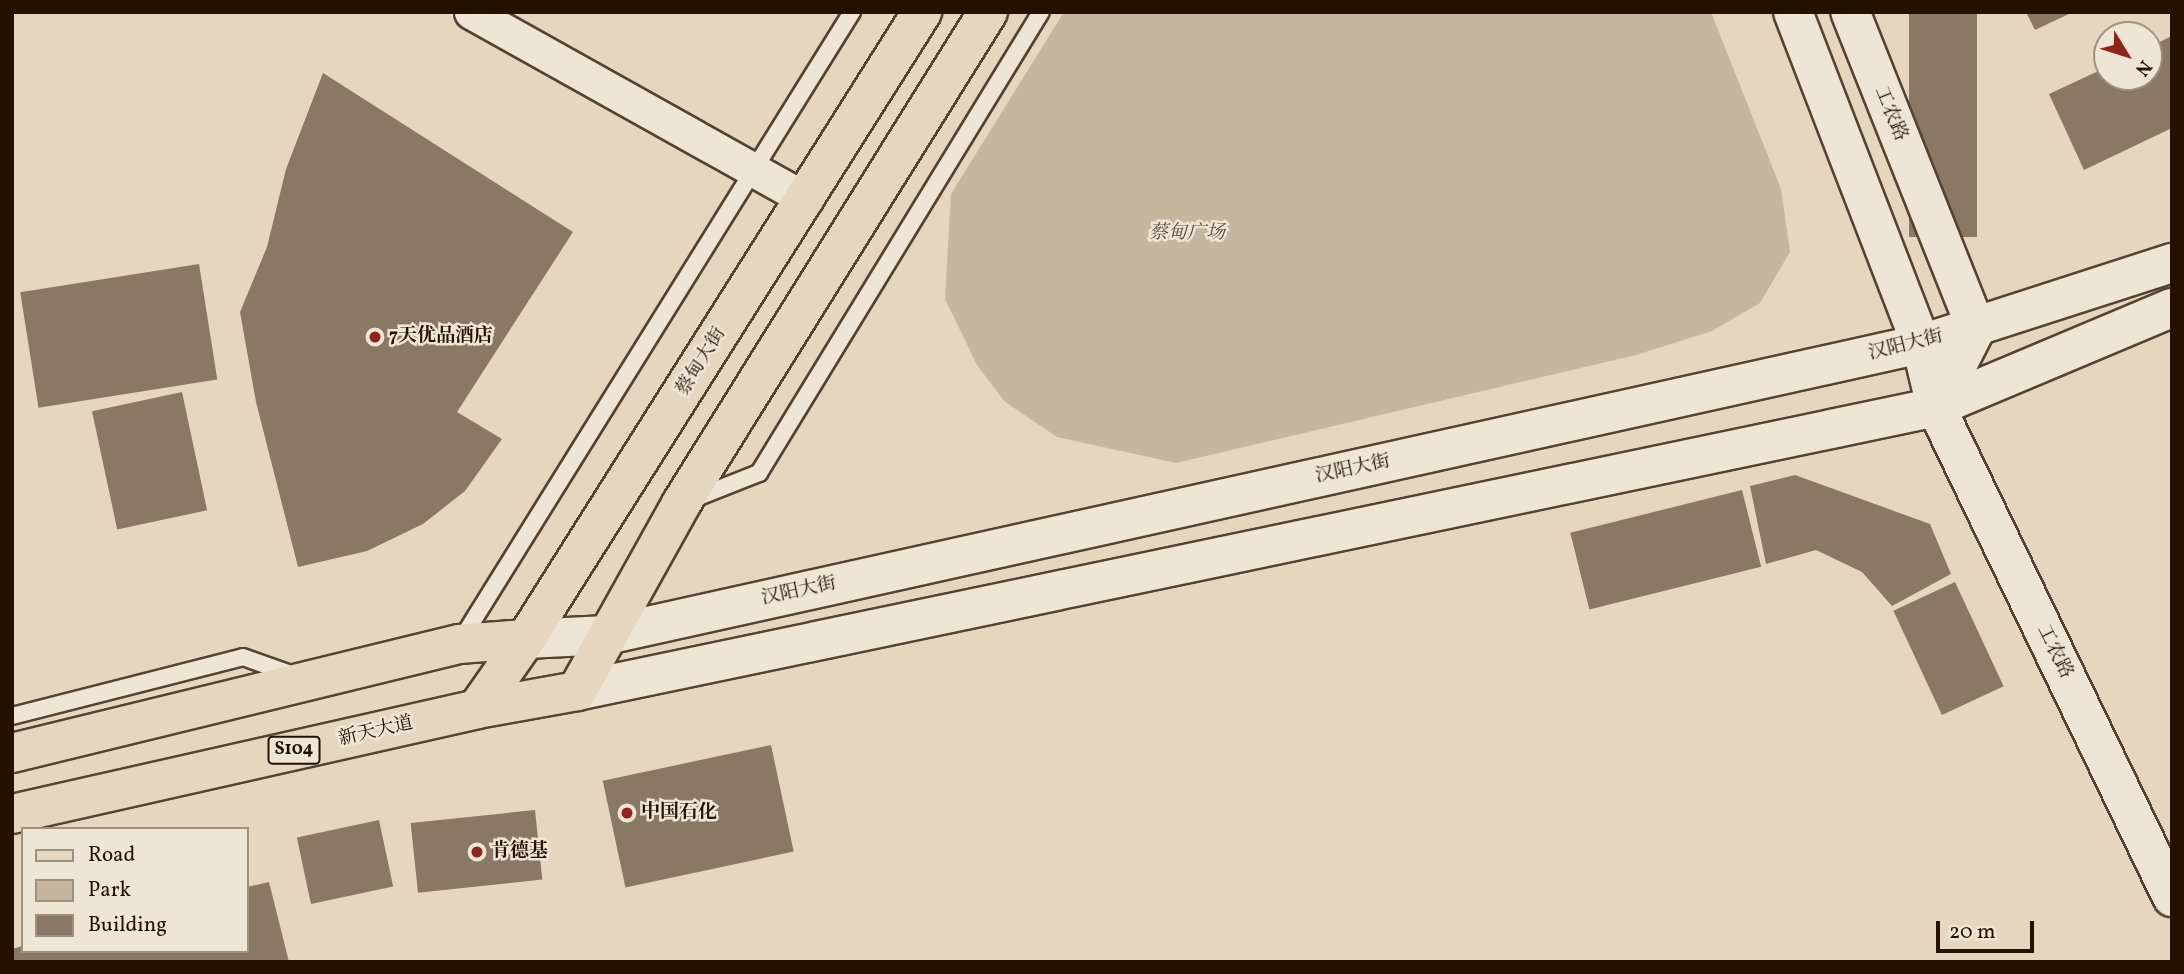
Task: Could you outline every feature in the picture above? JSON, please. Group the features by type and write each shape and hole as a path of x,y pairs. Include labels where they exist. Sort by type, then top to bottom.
{"main road":[{"name":"蔡甸大街","path":"477,709 526,639 922,12"},
{"path":"577,691 681,504 988,12"},
{"path":"12,753 305,679 459,644 526,639"},
{"name":"新天大道","path":"12,814 477,709 577,691"}],"street":[{"path":"471,12 806,199"},
{"name":"工农路","path":"1793,12 1921,344 1936,407 2172,897"},
{"name":"工农路","path":"1850,12 1976,328"},
{"name":"汉阳大街","path":"526,639 607,635 1921,344 2172,263"},
{"path":"577,691 1936,407 2172,308"},
{"path":"1936,407 1976,328"}],"lane":[{"path":"459,644 852,12"},
{"path":"681,504 759,473 1041,12"},
{"path":"12,716 243,657 305,679"}],"green space":[{"name":"蔡甸广场","path":"1064,12 1711,12 1781,189 1790,252 1760,303 1712,331 1636,355 1176,463 1057,437 1004,401 977,365 945,299 951,194"}],"building":[{"path":"1909,12 1977,12 1977,237 1909,237"},
{"path":"2026,12 2073,12 2035,30"},
{"path":"2172,36 2172,128 2084,170 2049,94 2093,74 2093,91 2163,91 2163,40"},
{"name":"7天优品酒店","path":"323,73 573,232 457,412 502,439 465,491 423,524 367,551 298,567 256,402 240,312 267,247 286,169"},
{"path":"199,264 217,380 39,408 20,292"},
{"path":"182,392 207,510 117,529 92,411"},
{"path":"1795,475 1930,524 1951,574 1892,606 1862,572 1816,550 1766,564 1750,486"},
{"path":"1742,490 1761,567 1589,609 1570,533"},
{"path":"1955,582 2004,686 1942,715 1893,611"},
{"path":"771,745 794,852 625,887 603,781"},
{"name":"肯德基","path":"535,810 542,880 418,893 411,823"},
{"path":"379,820 393,887 311,904 297,837"},
{"path":"269,882 289,962 12,962 12,949 21,947 21,953 248,953 248,887"}],"place":[{"name":"7天优品酒店","path":"375,337"},
{"name":"中国石化","path":"627,813"},
{"name":"肯德基","path":"477,852"}]}
